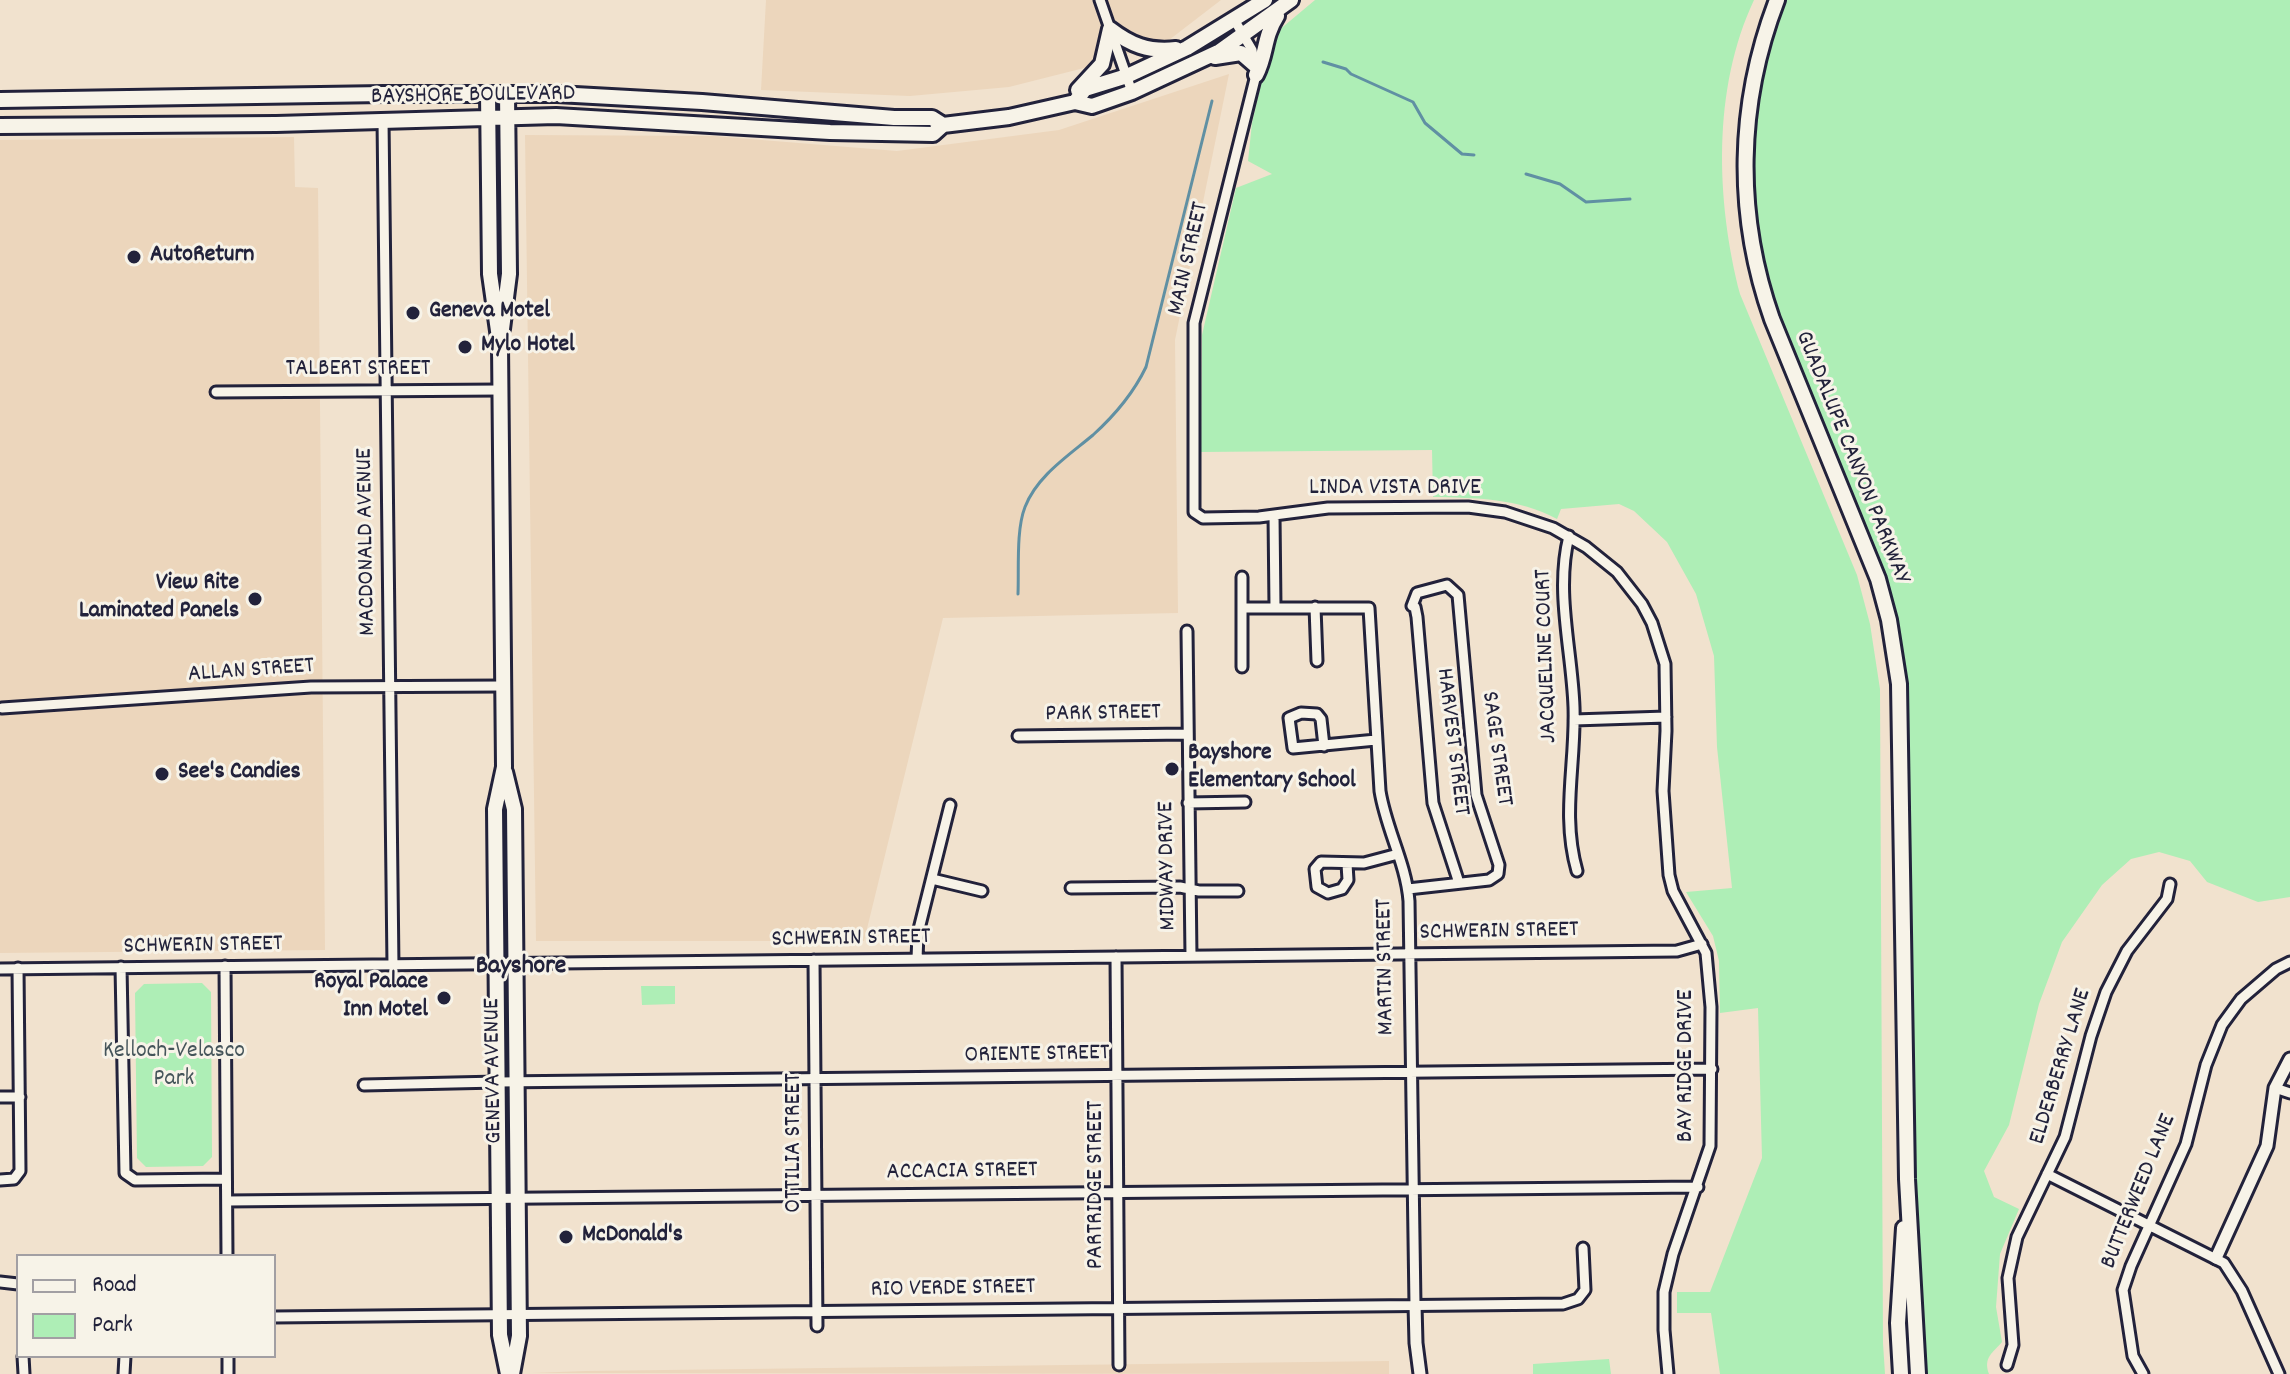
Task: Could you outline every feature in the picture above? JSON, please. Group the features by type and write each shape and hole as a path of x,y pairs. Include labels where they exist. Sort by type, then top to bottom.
{"main road":[{"name":"BAYSHORE BOULEVARD","path":"1070,103 1085,89 1127,76 1187,48 1265,0"},
{"name":"GUADALUPE CANYON PARKWAY","path":"1777,0 1758,58 1748,113 1745,167 1747,211 1765,298 1872,559 1895,652 1902,726 1907,1179 1918,1374"},
{"path":"1196,64 1241,53 1256,70 1262,65 1265,37 1287,3"},
{"name":"BAYSHORE BOULEVARD","path":"0,126 276,124 507,116 592,117 933,134 943,125 998,119 1070,103 1092,106 1132,92 1196,64 1244,35 1287,3"},
{"path":"1070,103 1102,64 1110,29 1135,46 1161,51 1187,48"},
{"name":"BAYSHORE BOULEVARD","path":"0,100 488,94 627,97 894,118 932,118 943,125"},
{"name":"GENEVA AVENUE","path":"488,94 490,274 500,345"},
{"name":"GENEVA AVENUE","path":"507,94 509,274 500,345 500,390 504,767 514,809 519,1314 518,1347 510,1374"},
{"name":"GENEVA AVENUE","path":"504,767 495,809 500,1315 502,1351 510,1374"},
{"name":"GUADALUPE CANYON PARKWAY","path":"1901,1374 1898,1323 1907,1179"}],"street":[{"path":"1100,0 1132,92"},
{"path":"1235,21 1252,50 1256,70"},
{"name":"MAIN STREET","path":"1196,514 1193,508 1194,323 1256,70"},
{"name":"MACDONALD AVENUE","path":"383,120 393,965"},
{"name":"TALBERT STREET","path":"216,392 500,390"},
{"name":"LINDA VISTA DRIVE","path":"1196,514 1203,518 1274,515 1320,508 1468,507 1521,516 1569,536 1617,572 1642,604 1652,623 1665,664 1663,791 1669,875 1681,906 1702,944"},
{"path":"1274,515 1275,607"},
{"name":"JACQUELINE COURT","path":"1569,536 1564,558 1565,625 1574,720 1568,818 1570,847 1577,871"},
{"path":"1242,577 1242,667"},
{"name":"SAGE STREET","path":"1408,889 1489,880 1498,874 1499,865 1476,795 1458,595 1447,585 1428,589 1417,593 1412,606"},
{"name":"HARVEST STREET","path":"1412,606 1417,617 1433,803 1459,883"},
{"path":"1315,607 1317,661"},
{"name":"MARTIN STREET","path":"1242,608 1369,608 1382,804 1408,889 1415,1305 1420,1374"},
{"name":"MIDWAY DRIVE","path":"1187,631 1191,956"},
{"name":"ALLAN STREET","path":"2,708 311,687 503,686"},
{"path":"1324,746 1321,719 1317,714 1301,713 1289,718 1293,748 1324,746 1376,740"},
{"path":"1574,720 1666,717"},
{"name":"PARK STREET","path":"1018,736 1188,734"},
{"path":"1188,803 1245,802"},
{"path":"917,959 918,933 950,805"},
{"path":"1347,864 1398,854"},
{"path":"932,879 982,891"},
{"name":"ELDERBERRY LANE","path":"2007,1365 2013,1345 2007,1297 2011,1258 2021,1227 2065,1137 2091,1036 2106,992 2127,951 2167,899 2170,884"},
{"path":"1071,888 1238,891"},
{"name":"SCHWERIN STREET","path":"0,969 1677,951 1702,944"},
{"name":"BAY RIDGE DRIVE","path":"1668,1374 1664,1292 1673,1254 1710,1146 1712,1069 1709,977 1702,944"},
{"name":"PARTRIDGE STREET","path":"1116,957 1119,1365"},
{"name":"OTTILIA STREET","path":"814,960 817,1326"},
{"name":"BUTTERWEED LANE","path":"2143,1374 2133,1356 2123,1290 2186,1144 2206,1065 2222,1025 2241,999 2276,969 2290,962"},
{"path":"225,966 227,1254"},
{"path":"121,967 125,1173 135,1180 226,1179"},
{"path":"0,1180 14,1179 20,1171 18,968"},
{"path":"2216,1258 2267,1146 2275,1088 2290,1059"},
{"name":"ORIENTE STREET","path":"364,1085 1712,1069"},
{"path":"2275,1088 2290,1093"},
{"path":"0,1097 20,1097"},
{"path":"2047,1174 2216,1258 2232,1273 2242,1291 2279,1374"},
{"name":"ACCACIA STREET","path":"227,1201 1698,1187"},
{"name":"RIO VERDE STREET","path":"276,1317 1563,1304 1573,1301 1585,1290 1583,1248"}],"shaded area":[{"path":"766,0 1221,0 1169,40 1088,67 1009,87 910,96 761,90"},
{"path":"1229,74 1175,340 1178,613 943,618 864,941 536,941 525,135 713,136 897,151 1059,130"},
{"path":"294,137 295,187 318,188 325,950 0,953 0,140"},
{"path":"1389,1361 1389,1374 532,1373 585,1371"}],"green space":[{"path":"1315,0 1754,0 1740,34 1725,108 1723,184 1732,258 1740,294 1857,575 1870,624 1880,689 1885,1374 1720,1374 1711,1313 1677,1313 1677,1292 1710,1292 1762,1158 1758,1008 1720,1013 1719,961 1713,936 1686,892 1732,888 1717,747 1714,656 1696,594 1667,542 1634,511 1619,504 1561,509 1557,519 1512,503 1433,497 1432,450 1201,452 1202,335 1236,188 1272,174 1248,161 1252,123 1272,36"},
{"path":"1777,0 2290,0 2290,897 2258,902 2207,882 2190,861 2159,852 2131,859 2102,885 2062,942 2039,1004 2009,1125 1984,1171 1994,1197 2019,1209 2000,1254 1996,1307 2002,1342 1988,1359 1989,1374 1918,1374 1902,748 1890,620 1765,298 1745,145"},
{"name":"Kelloch-Velasco Park","path":"202,983 211,992 212,1157 203,1166 146,1167 137,1158 135,993 144,984"},
{"path":"641,986 675,986 675,1004 642,1005"},
{"path":"1609,1359 1611,1374 1533,1374 1533,1364"}],"waterway":[{"path":"1323,62 1346,69 1413,102 1425,123 1462,154 1474,155"},
{"path":"1018,594 1020,527 1030,496 1054,467 1116,412 1146,367 1212,101"},
{"path":"1526,174 1560,184 1586,202 1630,199"}],"place":[{"name":"AutoReturn","path":"134,257"},
{"name":"Geneva Motel","path":"413,313"},
{"name":"Mylo Hotel","path":"465,347"},
{"name":"View Rite Laminated Panels","path":"255,599"},
{"name":"Bayshore Elementary School","path":"1172,769"},
{"name":"See's Candies","path":"162,774"},
{"name":"Royal Palace Inn Motel","path":"444,998"},
{"name":"McDonald's","path":"566,1237"}],"district":[{"name":"Bayshore","path":"521,968"}]}
